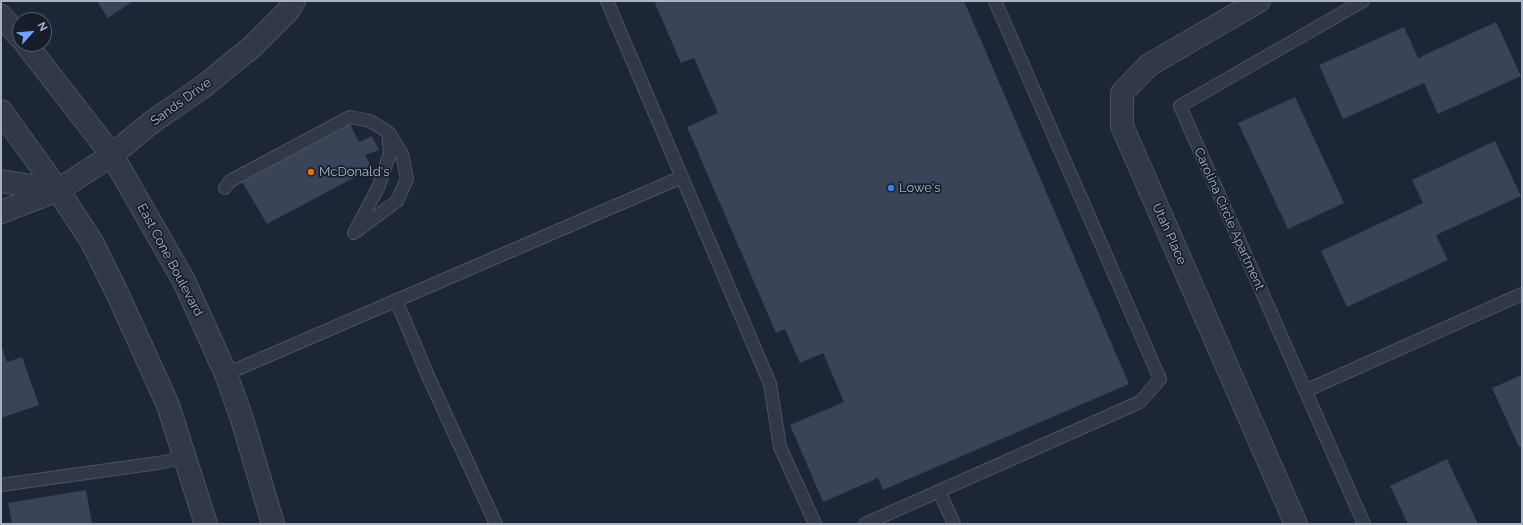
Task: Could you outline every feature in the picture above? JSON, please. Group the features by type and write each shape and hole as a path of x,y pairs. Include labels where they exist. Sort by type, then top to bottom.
{"street":[{"name":"Sands Drive","path":"1,212 58,190 112,155 152,122 204,86 253,46 288,10 294,1"},
{"name":"Utah Place","path":"1259,1 1149,65 1122,93 1122,126 1296,524"},
{"path":"1,16 12,28"},
{"name":"East Cone Boulevard","path":"32,52 112,155 184,281 226,374 242,419 274,524"},
{"path":"1,111 58,190 92,242 119,297 168,405 206,524"},
{"path":"1,181 58,190"}],"lane":[{"path":"607,1 770,384 780,447 815,524"},
{"path":"865,524 1140,402 1160,379 995,1"},
{"name":"Carolina Circle Apartment","path":"1363,1 1180,106 1364,524"},
{"path":"225,188 230,181 350,117 370,121 388,132 395,141 402,154 407,179 396,201 354,232 378,188 390,153 388,132"},
{"path":"226,374 682,177"},
{"path":"1305,391 1522,294"},
{"path":"396,300 428,376 496,524"},
{"path":"1,485 184,458"},
{"path":"939,491 954,524"}],"building":[{"path":"97,1 133,1 108,18"},
{"path":"654,1 964,1 1129,384 883,490 878,478 823,502 790,425 844,402 823,353 800,363 785,329 776,333 687,127 718,113 694,58 681,63"},
{"path":"1496,22 1521,76 1438,114 1424,83 1343,119 1319,65 1404,27 1418,58"},
{"path":"1295,97 1344,203 1288,229 1238,123"},
{"path":"349,122 359,142 372,136 379,150 365,155 372,168 267,224 241,180"},
{"path":"1495,141 1521,196 1436,235 1448,260 1347,307 1321,251 1423,203 1412,180"},
{"path":"1,344 7,362 22,357 39,405 1,418"},
{"path":"1522,375 1522,446 1519,447 1492,388"},
{"path":"1447,459 1478,524 1408,524 1390,486"},
{"path":"86,490 92,524 12,524 8,503"}],"place":[{"name":"McDonald's","path":"311,172"},
{"name":"Lowe's","path":"891,188"}]}
